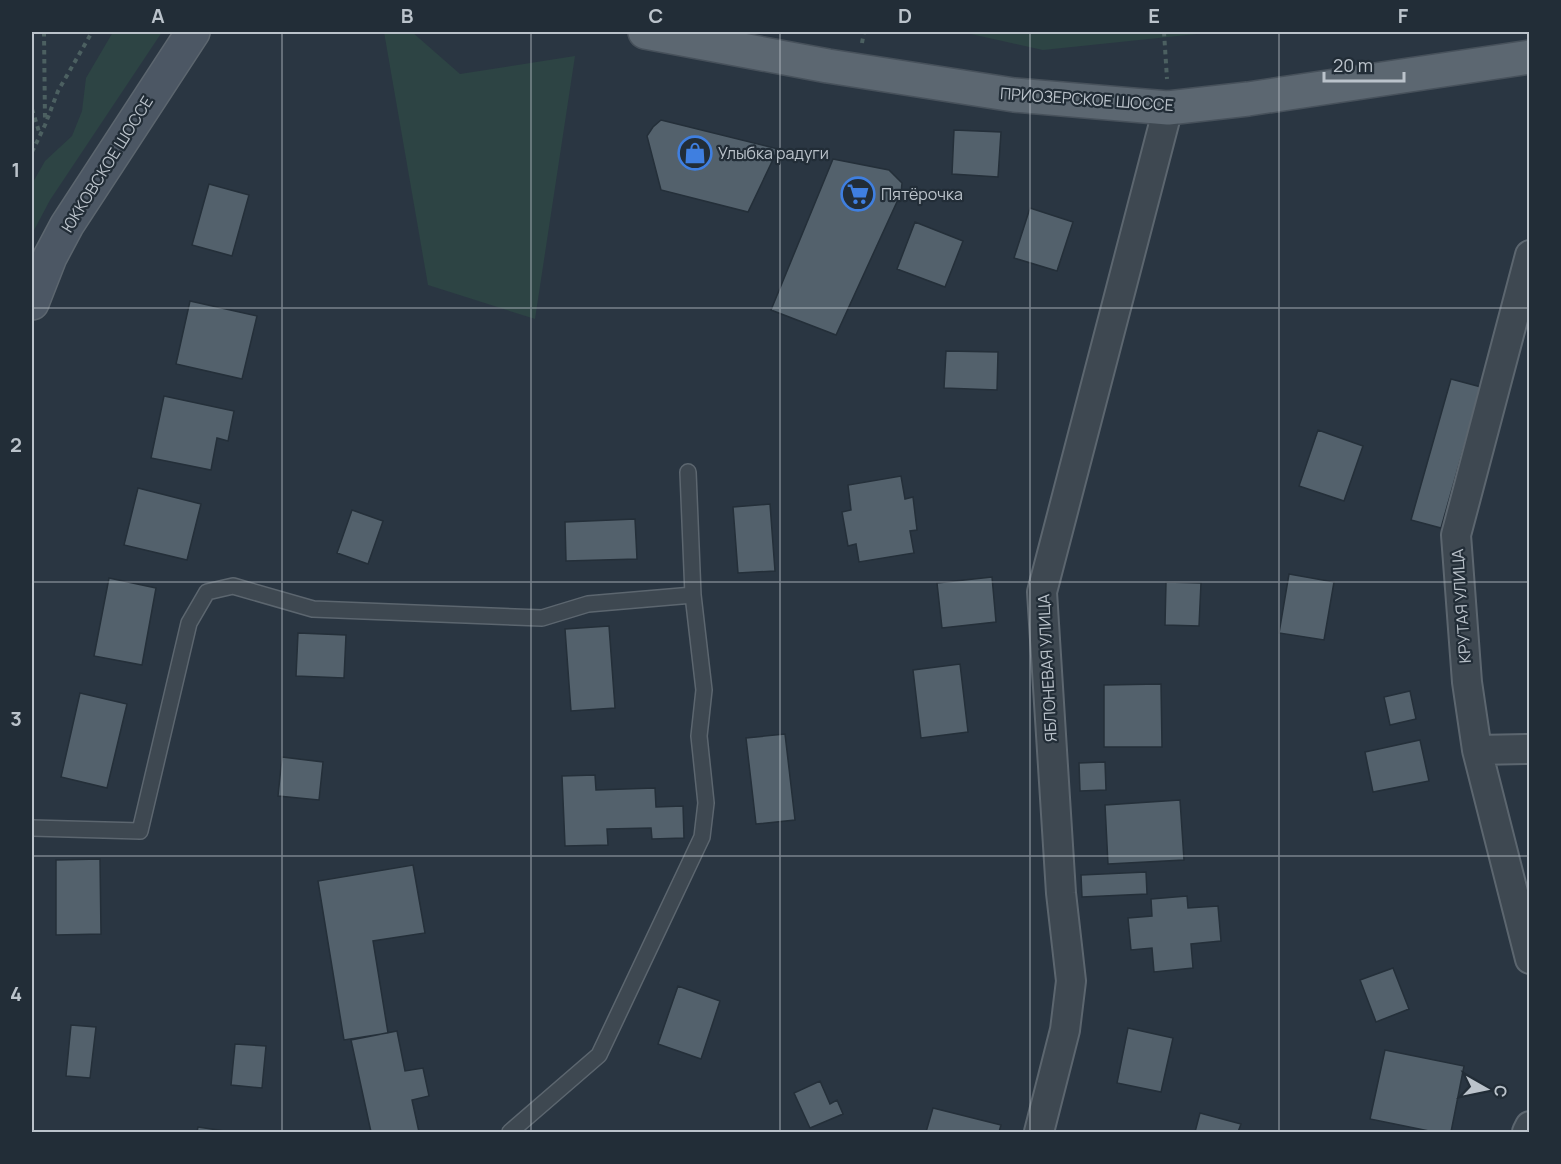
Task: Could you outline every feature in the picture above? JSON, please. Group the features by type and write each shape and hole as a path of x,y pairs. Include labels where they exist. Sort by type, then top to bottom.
{"main road":[{"name":"ЮККОВСКОЕ ШОССЕ","path":"32,303 50,257 67,225 193,32"},
{"name":"ПРИОЗЕРСКОЕ ШОССЕ","path":"645,32 828,66 1014,95 1168,108 1248,99 1530,57"}],"street":[{"name":"ЯБЛОНЕВАЯ УЛИЦА","path":"1039,1132 1065,1030 1071,981 1061,893 1042,592 1168,108"},
{"name":"КРУТАЯ УЛИЦА","path":"1530,255 1456,536 1467,682 1477,750 1530,959"},
{"path":"1477,750 1530,749"},
{"path":"1527,1132 1530,1126"}],"lane":[{"path":"510,1132 599,1055 702,837 706,803 699,736 704,690 693,595 688,472"},
{"path":"32,828 140,831 189,623 207,592 233,586 313,609 542,618 588,604 693,595"}],"path":[{"path":"44,32 46,43 45,125"},
{"path":"32,152 58,91 92,32"},
{"path":"1164,32 1168,108"},
{"path":"32,109 40,136"}],"green space":[{"path":"113,32 162,32 50,200 32,234 32,184 45,161 72,136 82,111 86,78"},
{"path":"384,32 412,32 460,74 575,56 535,319 428,285"},
{"path":"962,32 1216,32 1043,50"}],"building":[{"path":"661,120 778,149 748,212 661,190 647,136"},
{"path":"954,130 1001,132 998,177 952,174"},
{"path":"833,159 889,170 902,183 901,193 836,335 771,310"},
{"path":"209,184 249,195 232,256 192,245"},
{"path":"1030,208 1073,222 1057,271 1014,258"},
{"path":"915,222 963,241 945,287 897,269"},
{"path":"190,301 257,316 242,379 176,364"},
{"path":"946,351 998,352 997,390 944,388"},
{"path":"1451,379 1481,387 1441,528 1411,520"},
{"path":"164,396 234,411 228,441 217,438 211,470 151,458"},
{"path":"1318,430 1363,446 1344,501 1299,486"},
{"path":"901,476 905,499 913,497 917,530 910,531 914,553 859,562 856,544 848,546 842,512 851,510 848,485"},
{"path":"138,488 201,504 187,560 124,545"},
{"path":"770,504 775,571 738,573 733,507"},
{"path":"352,510 383,521 368,564 337,553"},
{"path":"635,519 637,559 566,561 565,522"},
{"path":"1289,574 1334,582 1324,640 1279,633"},
{"path":"992,577 996,622 942,628 937,583"},
{"path":"109,578 156,588 142,665 94,656"},
{"path":"1166,582 1201,583 1199,626 1165,625"},
{"path":"609,626 615,708 571,711 565,629"},
{"path":"298,633 346,635 344,678 296,676"},
{"path":"960,664 968,732 921,738 913,670"},
{"path":"1161,684 1162,747 1104,747 1104,685"},
{"path":"1410,691 1416,719 1390,725 1384,697"},
{"path":"80,693 127,704 107,788 61,777"},
{"path":"785,734 795,820 756,824 746,738"},
{"path":"1420,740 1429,781 1373,792 1365,752"},
{"path":"282,757 323,762 319,800 278,796"},
{"path":"1105,762 1106,790 1080,791 1079,763"},
{"path":"595,775 596,790 655,788 656,807 683,806 684,838 652,839 651,828 607,829 608,845 565,846 562,776"},
{"path":"1180,800 1184,860 1108,864 1105,805"},
{"path":"100,859 101,934 56,935 56,860"},
{"path":"413,865 425,933 373,941 388,1033 344,1040 318,881"},
{"path":"1146,872 1147,894 1082,897 1081,875"},
{"path":"1187,896 1188,908 1218,906 1221,941 1191,944 1193,968 1154,972 1152,948 1131,950 1128,918 1152,916 1151,899"},
{"path":"1393,968 1409,1009 1376,1022 1360,980"},
{"path":"678,986 720,1001 701,1059 658,1044"},
{"path":"71,1025 96,1027 90,1078 66,1076"},
{"path":"1128,1028 1173,1038 1161,1092 1117,1083"},
{"path":"397,1031 405,1071 423,1068 429,1096 412,1100 419,1132 371,1132 351,1040"},
{"path":"235,1044 266,1046 262,1088 231,1085"},
{"path":"1385,1050 1464,1066 1451,1132 1434,1132 1370,1119"},
{"path":"820,1081 830,1104 837,1100 843,1114 810,1128 794,1093"},
{"path":"933,1108 1001,1125 999,1132 926,1132"},
{"path":"1200,1113 1241,1124 1238,1132 1195,1132"},
{"path":"198,1127 231,1132 197,1132"}],"place":[{"name":"Улыбка радуги","path":"695,153"},
{"name":"Пятёрочка","path":"858,194"}]}
